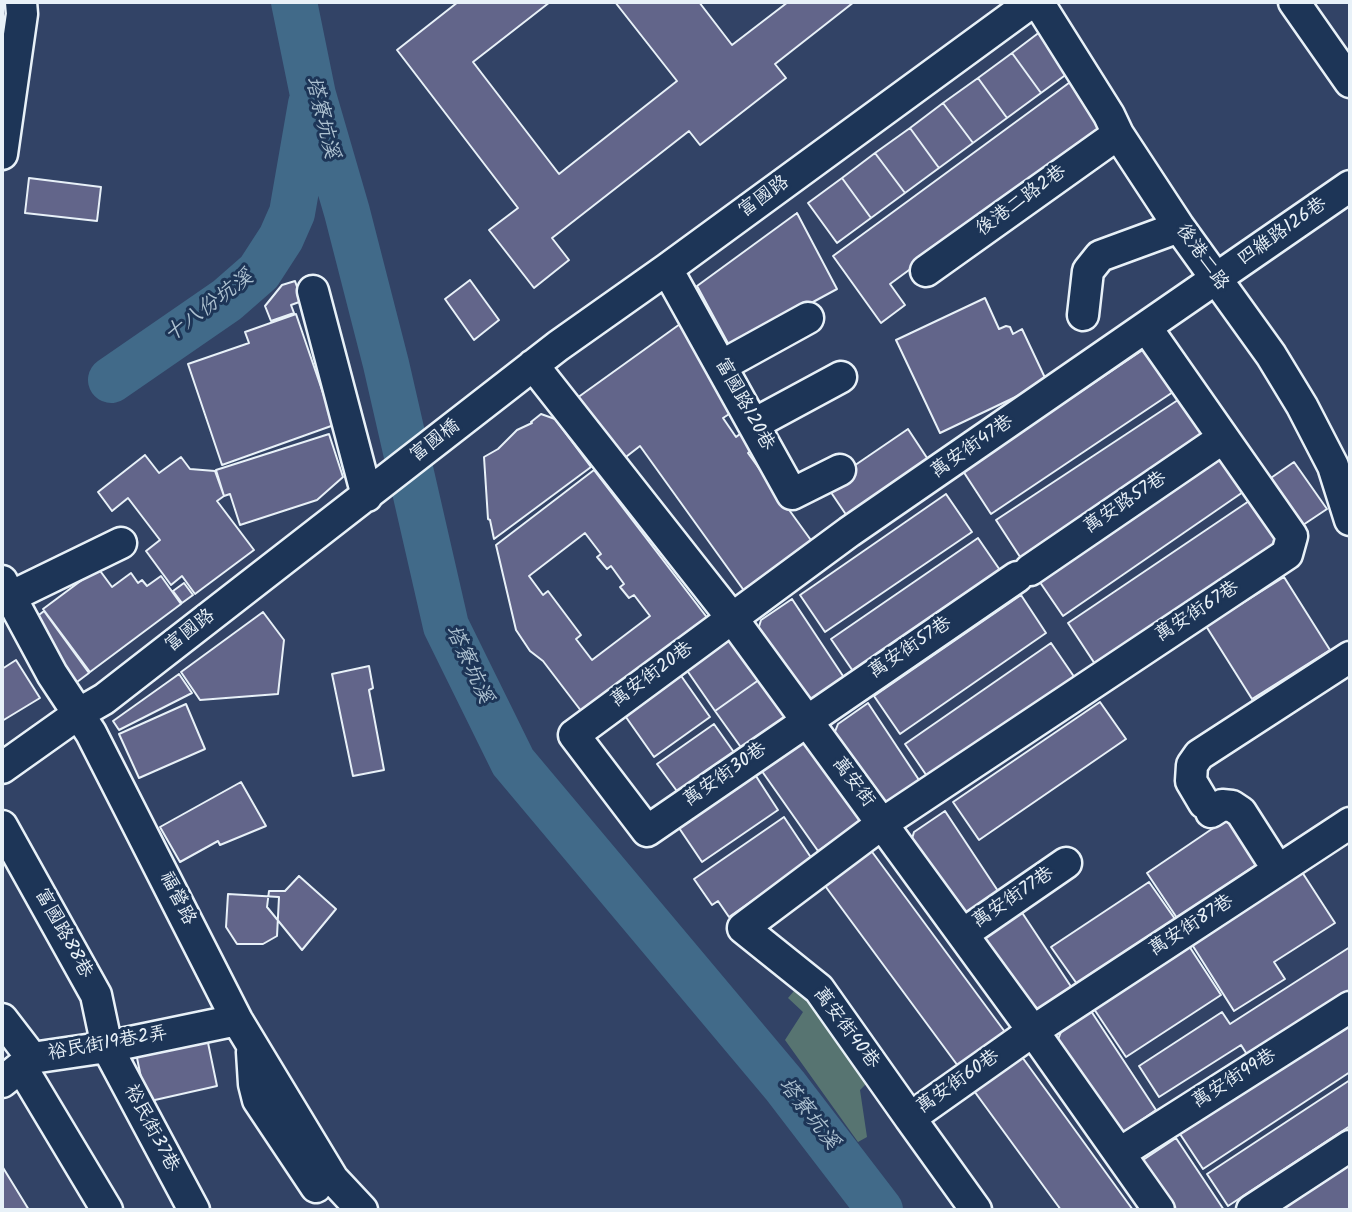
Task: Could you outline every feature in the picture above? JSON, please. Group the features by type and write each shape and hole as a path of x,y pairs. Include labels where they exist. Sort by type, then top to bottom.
{"street":[{"name":"富國路","path":"496,394 1032,2"},
{"name":"後港二路","path":"1038,2 1109,115 1118,134 1179,227 1271,355 1302,406 1333,466 1350,520"},
{"path":"1294,2 1345,63"},
{"path":"2,154 15,9"},
{"name":"後港二路2巷","path":"926,271 1118,134"},
{"name":"四維路126巷","path":"1216,280 1350,186"},
{"path":"1083,315 1088,271 1100,256 1179,227"},
{"name":"富國路120巷","path":"667,270 792,494 840,470"},
{"name":"萬安街47巷","path":"732,618 849,532 1216,280"},
{"path":"313,291 371,493"},
{"path":"721,366 808,318"},
{"name":"萬安街67巷","path":"883,823 1287,554 1292,536 1146,327"},
{"name":"萬安街","path":"533,365 732,618 805,721 883,823 1159,1210"},
{"path":"754,424 842,377"},
{"name":"富國橋","path":"371,493 496,394"},
{"name":"萬安路57巷","path":"1023,574 1223,439"},
{"name":"富國路","path":"2,768 78,714 104,699 371,493"},
{"path":"6,589 121,543"},
{"name":"萬安街57巷","path":"805,721 1023,574"},
{"name":"福營路","path":"6,589 51,674 91,733 244,1030 333,1179 362,1210"},
{"name":"萬安街20巷","path":"647,831 574,735 732,618"},
{"path":"1278,870 1241,812 1232,806 1208,807 1191,780 1192,765 1199,755 1350,657"},
{"name":"萬安街30巷","path":"647,831 805,721"},
{"name":"萬安街40巷","path":"883,823 743,928 819,989 910,1118"},
{"name":"萬安街87巷","path":"1032,1031 1350,823"},
{"name":"富國路88巷","path":"2,826 96,995 107,1047"},
{"name":"萬安街77巷","path":"963,934 1066,863"},
{"name":"萬安街99巷","path":"1119,1153 1350,1007"},
{"path":"2,1019 18,1069"},
{"path":"244,1030 258,1100 334,1210"},
{"name":"裕民街19巷2弄","path":"107,1210 18,1069 107,1047 244,1030"},
{"name":"萬安街60巷","path":"976,1210 910,1118 1032,1031"},
{"name":"裕民街37巷","path":"107,1047 194,1210"},
{"path":"1252,1210 1350,1146"}],"green space":[{"path":"799,985 871,1079 860,1090 867,1137 858,1142 785,1040 803,1012 788,998"}],"building":[{"path":"458,2 550,2 473,62 559,174 677,81 615,2 699,2 732,45 788,2 854,2 775,64 786,78 700,145 689,131 552,238 569,260 534,288 489,230 518,208 397,50"},
{"path":"1045,28 1075,68 1041,93 1012,53"},
{"path":"1012,53 1041,93 1007,118 978,78"},
{"path":"1077,77 1109,123 890,284 905,305 881,323 833,256"},
{"path":"978,78 1007,118 973,143 943,103"},
{"path":"943,103 973,143 939,168 910,128"},
{"path":"910,128 939,168 905,193 875,153"},
{"path":"875,153 905,193 871,218 842,178"},
{"path":"29,178 101,187 97,221 25,213"},
{"path":"842,178 871,218 837,243 808,203"},
{"path":"797,213 837,289 730,347 697,286"},
{"path":"470,280 499,320 474,340 445,299"},
{"path":"295,281 302,301 291,305 294,313 271,321 265,306 282,285"},
{"path":"985,298 999,329 1010,327 1013,334 1022,329 1047,382 940,433 896,340"},
{"path":"296,314 334,425 222,465 188,364 249,343 245,332"},
{"path":"687,319 734,411 723,418 736,437 744,431 756,447 748,453 813,543 745,592 640,446 622,460 577,398"},
{"path":"1150,345 1179,388 991,514 963,471"},
{"path":"1184,396 1212,439 1024,563 996,520"},
{"path":"541,414 555,419 591,467 494,539 488,519 484,457"},
{"path":"908,429 933,467 851,522 826,485"},
{"path":"329,434 343,477 317,500 240,525 230,494 224,496 216,470"},
{"path":"1218,450 1246,490 1063,616 1035,575"},
{"path":"145,455 159,473 181,457 190,469 215,471 224,496 217,501 254,550 195,594 182,576 171,585 146,551 160,540 128,498 112,511 98,492"},
{"path":"1294,462 1327,509 1297,529 1265,482"},
{"path":"594,470 712,624 588,720 543,661 530,651 516,630 496,545","holes":["585,533 601,554 597,557 607,569 611,566 624,584 620,587 629,598 634,595 650,616 592,660 576,639 581,635 548,591 543,595 529,576"]},
{"path":"946,494 972,532 825,632 800,595"},
{"path":"1252,499 1280,540 1095,664 1068,623"},
{"path":"978,538 1004,576 857,677 831,639"},
{"path":"98,568 112,587 131,573 138,583 142,580 147,586 161,576 181,604 90,672 43,609"},
{"path":"1284,577 1330,650 1252,699 1206,626"},
{"path":"184,583 193,595 182,603 173,591"},
{"path":"1021,595 1046,633 900,734 874,696"},
{"path":"792,599 847,682 810,702 758,630 761,620"},
{"path":"44,611 89,673 73,685 35,618"},
{"path":"263,612 284,640 278,694 200,700 181,672"},
{"path":"733,634 763,677 715,711 686,669"},
{"path":"1051,643 1077,681 931,782 905,744"},
{"path":"16,660 40,698 2,721 2,669"},
{"path":"369,666 373,688 369,690 384,770 353,776 332,674"},
{"path":"677,670 710,717 654,757 621,710"},
{"path":"179,674 192,693 119,730 113,721"},
{"path":"763,677 793,719 745,753 715,711"},
{"path":"1100,702 1126,739 979,840 953,802"},
{"path":"868,703 923,786 887,806 834,734 838,724"},
{"path":"186,704 205,749 139,778 119,734"},
{"path":"714,724 738,758 682,798 657,764"},
{"path":"806,733 866,818 818,851 759,767"},
{"path":"754,773 778,810 702,862 677,825"},
{"path":"241,782 266,826 220,845 218,841 180,862 160,827"},
{"path":"945,811 1000,894 970,915 963,914 911,842 914,832"},
{"path":"1234,814 1265,859 1177,918 1147,873"},
{"path":"784,817 812,859 729,917 718,901 712,905 694,879"},
{"path":"867,845 1005,1032 958,1066 820,879"},
{"path":"1302,872 1335,923 1274,962 1285,979 1234,1011 1191,943"},
{"path":"299,876 336,909 302,950 267,907 269,891 285,891"},
{"path":"1149,882 1175,919 1077,984 1051,947"},
{"path":"228,894 279,897 277,936 263,944 237,944 226,927"},
{"path":"1017,905 1072,988 1042,1009 1029,1006 984,943 983,936"},
{"path":"1189,946 1221,995 1126,1057 1094,1009"},
{"path":"1350,947 1350,991 1248,1056 1241,1045 1159,1097 1139,1066 1222,1012 1230,1024"},
{"path":"1091,1011 1156,1110 1117,1137 1057,1042 1061,1032"},
{"path":"1350,1023 1350,1072 1203,1169 1180,1134"},
{"path":"207,1038 217,1086 146,1102 136,1053"},
{"path":"1017,1050 1133,1210 1061,1210 969,1084"},
{"path":"1350,1080 1350,1126 1228,1206 1207,1174"},
{"path":"1176,1138 1224,1210 1168,1210 1137,1164"},
{"path":"1350,1164 1350,1210 1281,1210"},
{"path":"2,1166 29,1210 2,1210"}],"waterway":[{"name":"塔寮坑溪","path":"294,2 313,95 347,212 386,364 446,626 513,762 785,1086 880,1210"},
{"name":"十八份坑溪","path":"111,380 227,300 259,272 281,238 292,213 311,104"}]}
